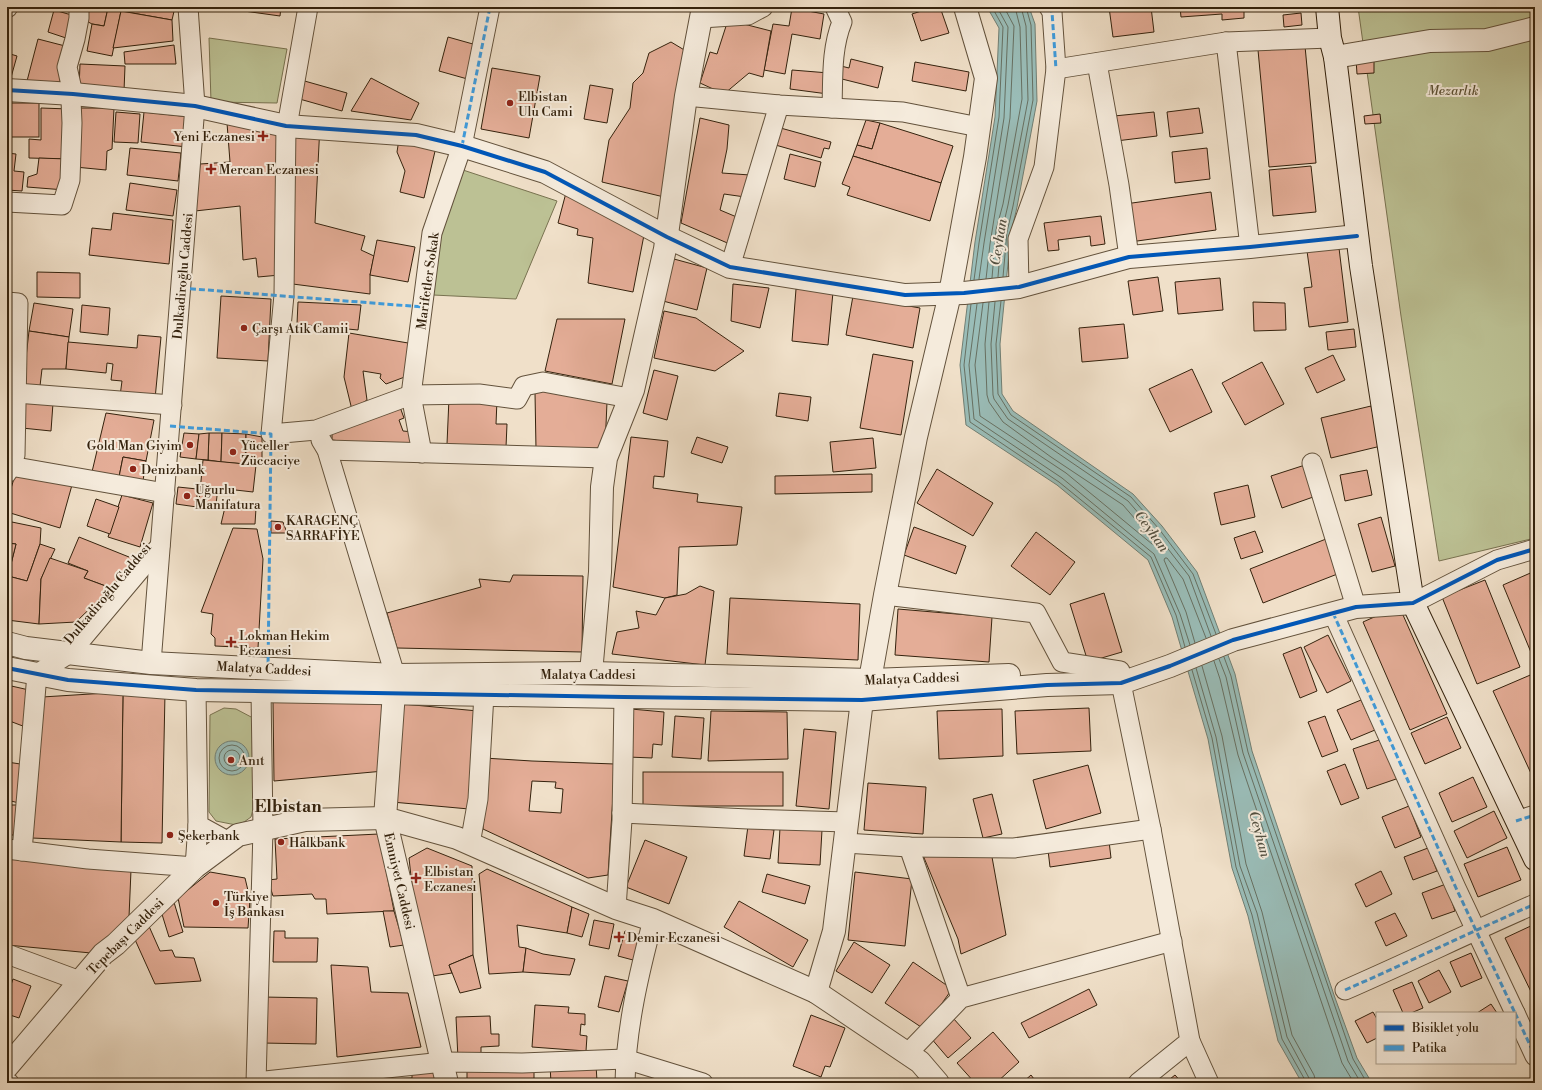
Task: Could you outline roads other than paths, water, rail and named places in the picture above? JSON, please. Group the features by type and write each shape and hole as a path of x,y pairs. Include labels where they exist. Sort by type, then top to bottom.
{"street":[{"path":"7,202 62,205 70,180 72,123 71,100 73,94 67,67 75,39 79,18 79,7"},
{"name":"Dulkadiroğlu Caddesi","path":"151,663 195,106 188,7"},
{"path":"308,7 286,126 284,295 271,434 316,430 411,396 479,394 518,399 524,386 543,382 629,398"},
{"name":"Marifetler Sokak","path":"422,453 411,396 432,232 462,146 490,7"},
{"path":"591,672 600,572 602,487 606,458 633,390 667,237 686,96 702,12 748,15 763,7"},
{"path":"832,108 833,65 837,34 842,22 835,7"},
{"path":"816,992 834,931 847,822 866,690 916,437 957,294 986,78 965,7"},
{"path":"1019,287 1018,239 1044,167 1056,69 1052,12 1049,7"},
{"path":"1327,7 1357,236 1413,603 1525,818 1535,859"},
{"path":"1056,69 1226,42 1332,47 1430,41 1487,40 1535,28"},
{"path":"1226,42 1250,247"},
{"path":"1097,62 1119,185 1129,256"},
{"path":"7,90 73,94 195,106 286,126 416,135 462,146 545,172 667,237 730,267 905,295 957,294 1019,287 1129,256 1250,247 1357,236"},
{"path":"686,96 779,105 903,112 979,127"},
{"path":"730,267 779,105"},
{"path":"7,302 18,302 15,455 8,469 165,492"},
{"path":"16,393 172,405"},
{"path":"316,430 327,450 395,684"},
{"path":"327,450 606,458"},
{"path":"1312,463 1356,607"},
{"name":"Dulkadiroğlu Caddesi","path":"37,674 70,653 160,546"},
{"path":"7,668 68,680 196,690 261,691 395,684 484,694 624,697 1047,686 1121,677 1170,666 1233,640 1356,607 1413,603 1497,560 1535,549"},
{"path":"885,595 1036,613 1062,662 1121,677"},
{"path":"1334,613 1476,930 1515,1012"},
{"name":"Malatya Caddesi","path":"7,643 26,648 151,663 395,684 591,672 866,690"},
{"path":"37,674 14,850 88,859 195,868 198,825 196,690"},
{"path":"1121,677 1190,1041 1209,1083"},
{"name":"Emniyet Caddesi","path":"395,684 385,818 447,1083"},
{"path":"261,691 263,829 256,1082 443,1062 522,1063 625,1059 703,1083"},
{"path":"470,844 478,799 484,694"},
{"path":"616,908 622,813 624,697"},
{"path":"622,813 847,822"},
{"path":"198,825 234,838 263,829 305,820 385,818 457,838 616,908 653,920 816,992 920,1062 938,1083"},
{"path":"845,843 909,847 1014,848 1151,829"},
{"name":"Tepebaşı Caddesi","path":"7,1067 103,954 116,944 195,868 234,838"},
{"path":"909,847 961,998"},
{"path":"1345,990 1535,904"},
{"path":"625,1083 625,1059 640,970 653,920"},
{"path":"907,1054 961,998 1172,941"},
{"path":"7,954 80,981"},
{"path":"1516,1015 1535,1056"},
{"path":"1138,1083 1190,1041"}],"water":[{"name":"Ceyhan","path":"987,7 1029,7 1035,24 1037,101 1011,233 1000,344 1002,394 1013,411 1133,494 1162,526 1197,572 1235,674 1252,751 1334,995 1357,1058 1372,1083 1302,1083 1278,1041 1248,916 1232,868 1208,739 1172,617 1148,560 1057,485 966,425 960,365 975,242 995,117 999,28"},
{"path":"229,741 235,741 239,742 246,748 249,758 248,765 242,772 235,775 229,775 225,774 218,768 215,761 215,755 216,751 222,744"}],"place":[{"name":"Elbistan Ulu Cami","path":"510,103"},
{"name":"Yeni Eczanesi","path":"263,136"},
{"name":"Mercan Eczanesi","path":"211,169"},
{"name":"Çarşı Atik Camii","path":"244,328"},
{"name":"Gold Man Giyim","path":"190,445"},
{"name":"Yüceller Züccaciye","path":"233,452"},
{"name":"Denizbank","path":"133,469"},
{"name":"Uğurlu Manifatura","path":"187,496"},
{"name":"KARAGENÇ SARRAFİYE","path":"278,527"},
{"name":"Lokman Hekim Eczanesi","path":"231,642"},
{"name":"Anıt","path":"231,760"},
{"name":"Şekerbank","path":"170,835"},
{"name":"Halkbank","path":"281,842"},
{"name":"Elbistan Eczanesi","path":"416,878"},
{"name":"Türkiye İş Bankası","path":"216,903"},
{"name":"Demir Eczanesi","path":"619,937"}],"district":[{"name":"Elbistan","path":"288,806"}],"park label":[{"name":"Mezarlık","path":"1453,90"}]}
